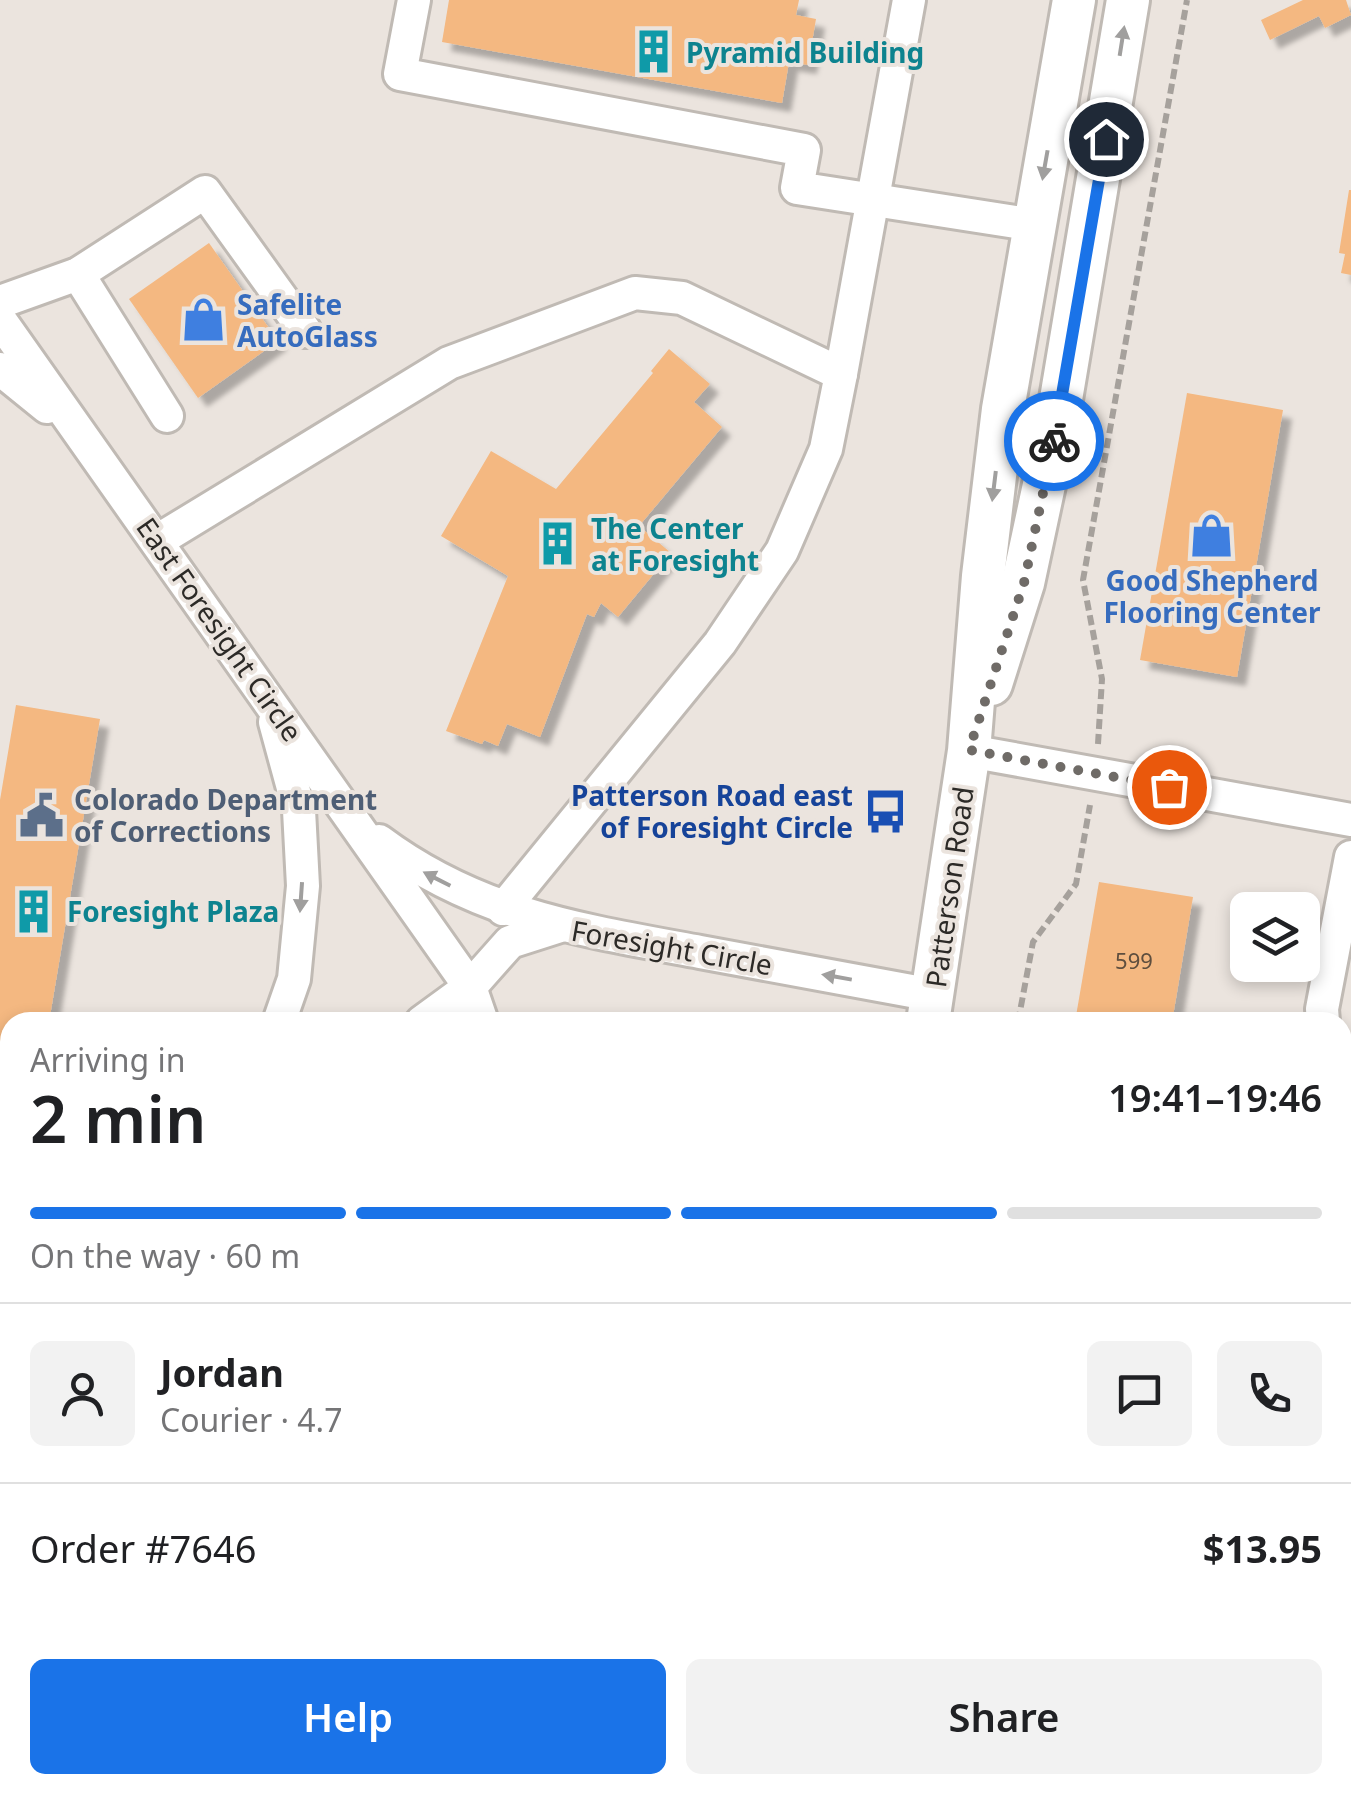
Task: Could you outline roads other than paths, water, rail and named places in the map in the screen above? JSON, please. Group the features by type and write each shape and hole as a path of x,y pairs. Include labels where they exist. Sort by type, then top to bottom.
{"main road":[{"name":"Patterson Road","path":"930,1009 969,750 982,576 1003,409 1074,0"},
{"name":"Patterson Road","path":"969,750 1024,583 1052,448 1128,0"}],"street":[{"path":"414,0 400,74 804,150 797,188 1035,225"},
{"path":"503,908 720,643 782,552 826,449 910,0"},
{"path":"0,302 78,274 205,192 304,331"},
{"path":"78,274 167,416"},
{"path":"157,541 449,364 634,294 682,298 841,374"},
{"name":"East Foresight Circle","path":"0,320 470,987"},
{"name":"East Foresight Circle","path":"0,369 83,436"},
{"path":"269,698 300,810 303,886 294,980 282,1012"},
{"path":"969,750 1351,820"},
{"name":"East Foresight Circle","path":"355,823 416,869 503,908 560,926"},
{"path":"1322,1012 1351,857"},
{"name":"Foresight Circle","path":"436,1012 470,987 510,942 560,926 930,1009"},
{"path":"470,987 479,1012"}],"place":[{"name":"Pyramid Building","path":"653,52"},
{"name":"Safelite AutoGlass","path":"204,320"},
{"name":"Good Shepherd Flooring Center","path":"1212,535"},
{"name":"The Center at Foresight","path":"558,544"},
{"name":"Patterson Road east of Foresight Circle","path":"886,811"},
{"name":"Colorado Department of Corrections","path":"41,815"},
{"name":"Foresight Plaza","path":"34,911"}]}
